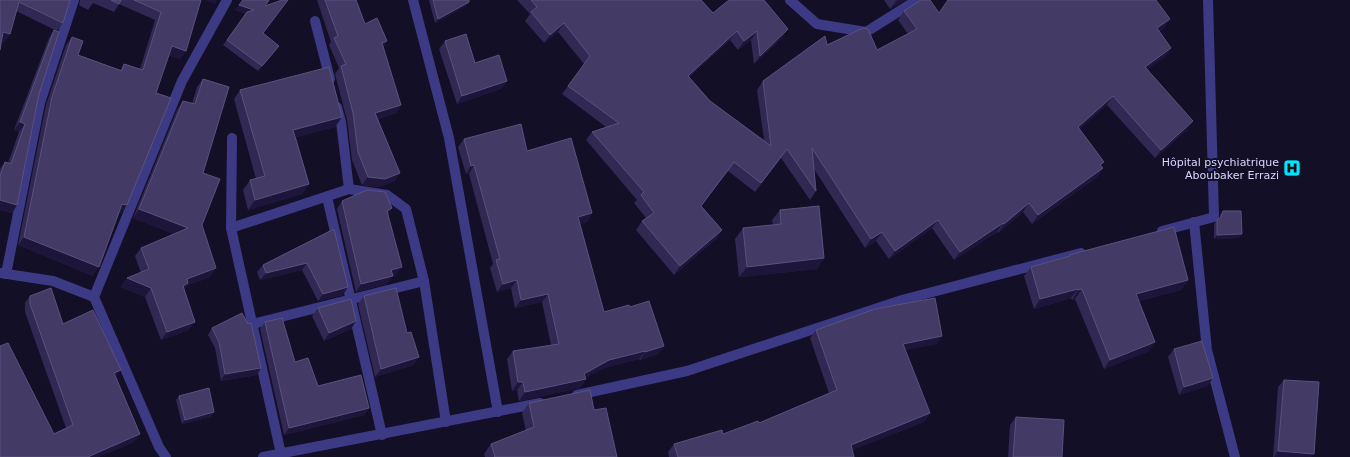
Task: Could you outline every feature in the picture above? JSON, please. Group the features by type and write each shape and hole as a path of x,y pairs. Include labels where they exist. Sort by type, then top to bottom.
{"street":[{"path":"74,0 40,103 3,273 52,281 94,297"},
{"path":"166,457 159,447 94,297 182,81 227,0"},
{"path":"413,0 449,138 498,412"},
{"path":"790,0 817,24 866,32 917,0"},
{"path":"1156,233 1214,217 1208,0"},
{"path":"315,21 331,86"},
{"path":"335,100 341,122 350,189"},
{"path":"232,138 231,228 281,454"},
{"path":"231,228 350,189 387,195 406,209 424,281 446,422"},
{"path":"327,197 352,299 382,434"},
{"path":"1194,222 1207,350 1235,457"},
{"path":"566,398 687,372 902,300 1094,249"},
{"path":"253,324 424,281"},
{"path":"263,457 551,401"}],"building":[{"path":"0,0 70,0 63,23 19,2 10,34 3,32 0,50"},
{"path":"111,0 121,0 119,4"},
{"path":"134,0 201,0 186,51 172,46 156,93 171,98 127,205 122,204 99,267 24,237 52,97 72,37 83,41 78,55 122,71 124,64 143,70 161,12"},
{"path":"243,0 269,0 265,6 282,0 288,0 263,33 279,46 262,66 227,40 247,12 254,10 239,5"},
{"path":"325,0 356,0 365,24 377,18 387,41 382,43 401,105 375,113 400,173 385,179 368,177 358,152 353,113 341,66 346,64 334,38 338,36"},
{"path":"433,0 469,0 469,2 438,19"},
{"path":"531,0 701,0 713,13 729,0 764,0 788,29 760,56 757,31 744,41 737,31 688,76 710,101 771,146 763,81 825,36 827,45 863,28 868,29 877,50 917,29 904,11 921,0 930,0 939,13 948,0 1156,0 1170,19 1157,28 1171,48 1145,67 1193,121 1161,150 1113,96 1078,127 1104,162 1100,165 1103,168 1038,215 1029,203 1004,224 1003,223 960,252 938,220 895,251 882,232 871,239 812,148 816,191 787,149 761,183 734,162 701,206 722,230 680,266 642,221 654,213 641,195 644,192 592,132 619,123 568,86 590,56 564,23 550,35 531,12 537,7"},
{"path":"54,30 59,32 39,94 17,205 0,200 0,176 5,162 11,164 25,124 20,122"},
{"path":"466,34 475,63 499,55 507,81 462,96 445,41"},
{"path":"329,67 342,117 293,130 309,184 255,200 250,180 265,176 240,90"},
{"path":"203,79 229,87 203,173 220,179 202,225 216,268 187,279 188,283 183,286 195,322 167,332 151,288 127,278 149,269 141,248 188,228 139,209 183,101 195,104"},
{"path":"521,124 527,151 571,138 592,213 578,217 604,312 629,305 630,307 649,301 664,346 609,360 584,374 586,379 525,392 523,382 518,382 513,351 559,344 548,294 521,300 517,280 503,284 496,260 500,259 474,165 471,166 464,139"},
{"path":"367,190 385,192 392,208 387,211 402,267 391,270 393,276 361,284 342,201"},
{"path":"819,206 824,258 747,267 743,228 781,224 780,210"},
{"path":"1223,211 1241,211 1242,234 1217,235 1217,220 1221,217"},
{"path":"1174,227 1188,280 1136,294 1155,342 1110,360 1082,289 1040,299 1031,267 1070,256 1069,255"},
{"path":"334,229 348,287 323,294 307,263 266,273 263,265"},
{"path":"51,288 63,324 93,310 121,370 114,373 140,434 88,457 0,457 0,346 8,343 54,434 73,425 30,304 30,296"},
{"path":"396,288 407,333 411,332 419,357 381,369 364,296"},
{"path":"935,298 942,336 903,344 930,413 851,445 854,457 678,457 674,444 722,430 723,434 758,421 759,423 837,390 816,330 875,309"},
{"path":"351,299 356,321 329,333 318,308"},
{"path":"242,313 248,324 251,323 261,368 225,374 219,342 212,328"},
{"path":"282,318 295,362 308,358 318,386 361,375 369,408 289,428 265,322"},
{"path":"1202,341 1213,378 1184,387 1174,349"},
{"path":"1284,380 1319,382 1314,454 1278,451"},
{"path":"209,388 214,412 185,420 179,396"},
{"path":"590,390 594,410 606,408 617,457 494,457 491,444 534,427 529,403"},
{"path":"1016,417 1064,420 1062,457 1013,457"}],"place":[{"name":"Hôpital psychiatrique Aboubaker Errazi","path":"1292,168"}]}
